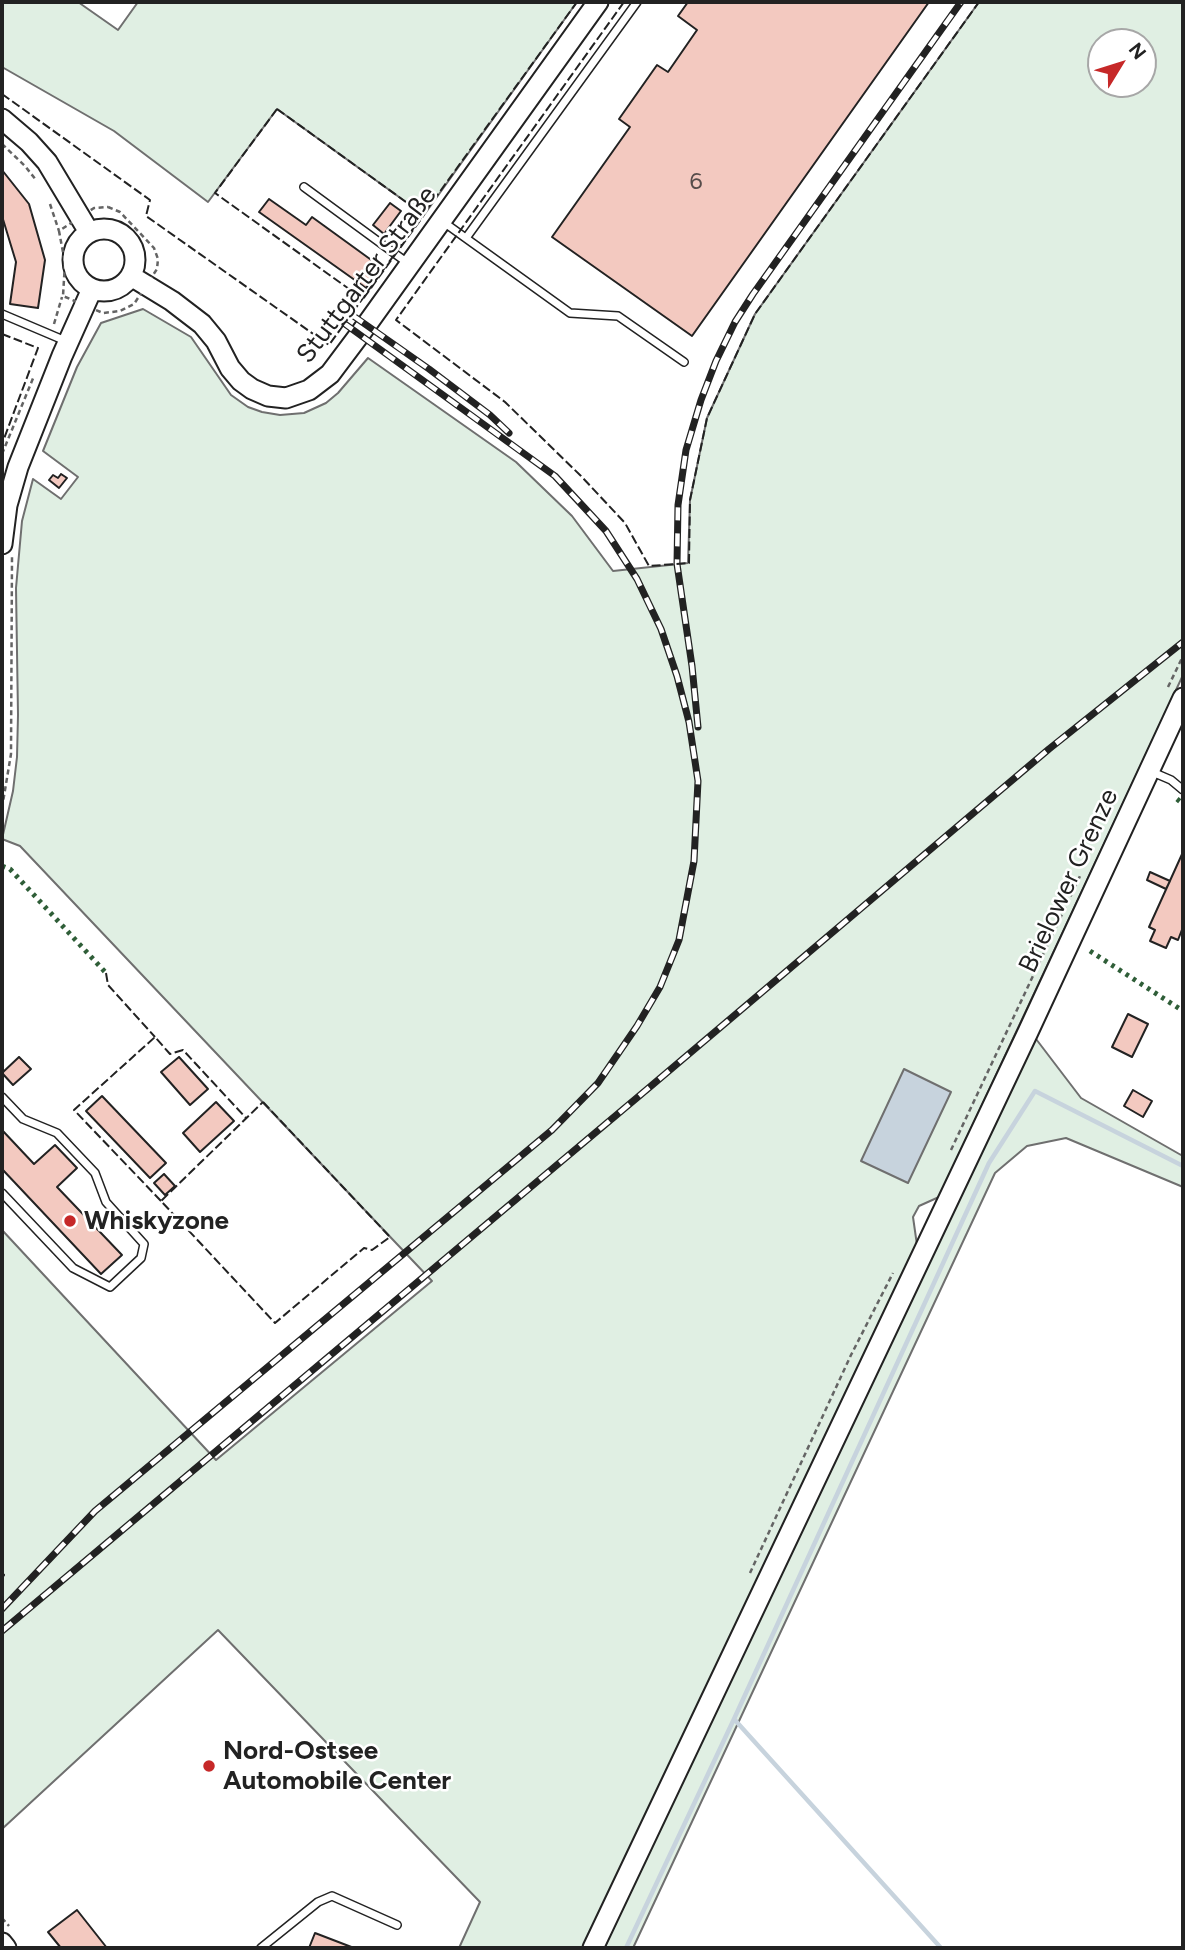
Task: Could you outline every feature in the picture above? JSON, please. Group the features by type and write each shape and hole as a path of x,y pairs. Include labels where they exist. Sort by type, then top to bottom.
{"main road":[{"name":"Stuttgarter Straße","path":"139,281 202,324 241,381 268,396 286,398 309,390 330,374 598,2"},
{"path":"2,119 47,162 85,225 109,229 127,239 135,257 139,281 88,296 59,339 3,518 7,548"},
{"path":"85,225 73,261 88,296"},
{"name":"Brielower Grenze","path":"593,1948 1002,1085 1149,771 1178,701"},
{"path":"2,1943 6,1948"}],"lane":[{"path":"466,238 636,2"},
{"path":"304,187 410,264"},
{"path":"442,220 570,313 618,316 684,362"},
{"path":"2,314 59,339"},
{"path":"1149,771 1171,780 1183,790"},
{"path":"2,1097 23,1119 57,1133 95,1173 106,1202 144,1244 141,1258 110,1287 73,1268 2,1193"},
{"path":"261,1948 318,1902 332,1896 397,1925"}],"path":[{"path":"2,144 37,181"},
{"path":"47,197 59,231 65,263 59,339"},
{"path":"59,231 85,225 94,208 108,207 120,212 154,248 158,259 157,269 139,281 134,304 121,311 103,313 98,319"},
{"path":"63,296 88,296 103,313"},
{"path":"2,454 36,370"},
{"path":"2,808 10,754 10,588 7,548"},
{"path":"1178,701 1183,656"},
{"path":"951,1150 1084,867"},
{"path":"748,1578 851,1355 893,1272"}],"green space":[{"path":"2,2 78,2 118,30 138,2 577,2 424,215 277,109 208,202 114,131 2,67"},
{"path":"979,2 1183,2 1183,675 939,1197 919,1206 913,1217 917,1245 584,1948 459,1948 480,1902 218,1630 2,1829 2,1230 216,1460 432,1281 20,846 2,839 13,791 17,757 16,588 22,521 33,479 61,499 78,477 43,451 77,367 101,323 143,309 191,337 231,395 248,407 262,412 280,415 304,413 326,403 368,358 516,462 572,516 613,571 688,563 690,500 707,418 755,314"},
{"path":"1033,1035 1081,1098 1181,1155 1183,1153 1183,1187 1066,1138 1027,1146 995,1173 633,1948 604,1948"}],"shaded area":[{"path":"904,1069 951,1092 908,1183 861,1161"}],"building":[{"path":"688,2 929,2 692,336 552,237 630,127 619,119 657,65 668,72 697,30 678,16"},
{"path":"2,170 29,204 45,260 38,308 10,304 16,262 2,216"},
{"path":"269,199 306,225 312,217 381,267 366,288 259,212"},
{"path":"390,203 401,211 384,234 373,225"},
{"path":"61,474 67,478 59,488 49,480 53,475 58,478"},
{"path":"1183,852 1183,927 1178,940 1171,937 1166,948 1150,941 1155,930 1149,927"},
{"path":"1150,872 1170,881 1166,889 1147,880"},
{"path":"1128,1014 1148,1024 1132,1057 1112,1047"},
{"path":"19,1057 31,1069 13,1085 2,1073"},
{"path":"179,1057 208,1089 190,1105 161,1072"},
{"path":"1133,1090 1152,1101 1143,1117 1124,1106"},
{"path":"102,1096 166,1163 150,1178 86,1111"},
{"path":"216,1102 234,1121 200,1152 183,1133"},
{"name":"Whiskyzone","path":"2,1130 34,1164 55,1145 77,1168 57,1187 122,1255 101,1274 2,1169"},
{"path":"164,1174 175,1186 165,1195 154,1183"},
{"path":"77,1910 107,1948 61,1948 48,1932"},
{"path":"315,1933 354,1948 309,1948"}],"waterway":[{"path":"941,1948 734,1719 989,1163 1035,1091 1183,1166"},
{"path":"626,1948 734,1719"}],"railway":[{"path":"698,727 677,564 678,505 686,450 701,400 735,322 753,294 961,2"},
{"path":"352,315 429,369 490,415 509,433"},
{"path":"2,1609 95,1511 552,1130 598,1083 637,1026 660,987 679,940 694,861 698,781 689,722 677,676 661,629 637,579 606,531 555,476 345,324"},
{"path":"2,1631 1049,749 1183,642"}],"hedge":[{"path":"1177,799 1183,804"},
{"path":"2,866 10,869 106,973"},
{"path":"1090,951 1180,1009"}],"fence":[{"path":"2,94 150,200 146,216 329,345 577,2"},
{"path":"624,2 396,320 505,402 625,523 649,566 689,563 690,500 707,418 755,314 979,2"},
{"path":"277,109 424,215 363,299 215,193 277,109"},
{"path":"2,334 38,348 2,444"},
{"path":"106,973 108,985 155,1037"},
{"path":"161,1201 74,1110 155,1037 170,1054 183,1050 246,1118"},
{"path":"263,1102 390,1237 372,1250 364,1248 275,1323 161,1201 263,1102"},
{"path":"2,1573 2,1578"}],"place":[{"name":"Whiskyzone","path":"70,1221"},
{"name":"Nord-Ostsee Automobile Center","path":"209,1766"}]}
